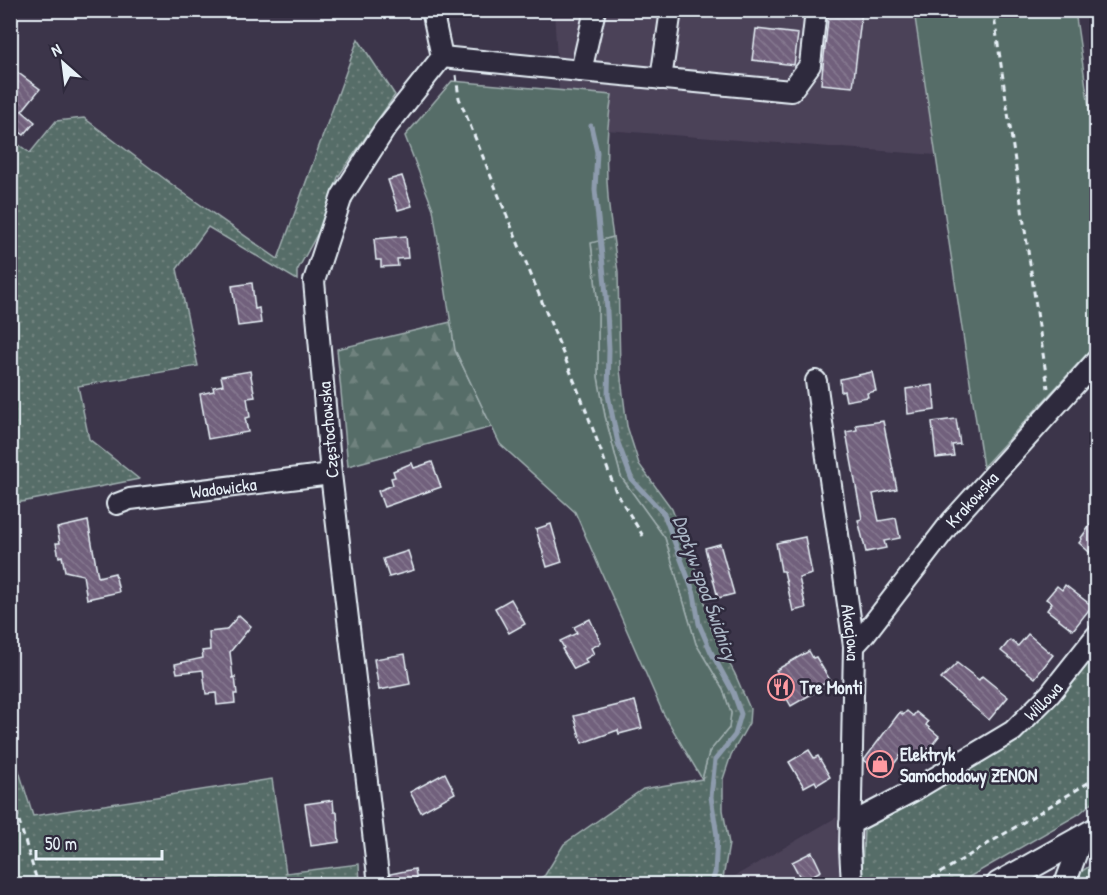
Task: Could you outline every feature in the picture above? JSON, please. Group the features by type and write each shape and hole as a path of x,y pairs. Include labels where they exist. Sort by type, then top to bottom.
{"main road":[{"path":"999,885 1089,834"}],"street":[{"path":"432,10 448,57 581,72 791,91 810,65 816,10"},
{"path":"581,72 595,10"},
{"path":"660,79 671,10"},
{"name":"Częstochowska","path":"379,885 331,474 314,281 342,196 385,129 448,57"},
{"name":"Krakowska","path":"854,646 951,522 1096,361"},
{"name":"Akacjowa","path":"816,381 854,646 850,824 852,885"},
{"name":"Wadowicka","path":"117,504 130,499 331,474"},
{"name":"Willowa","path":"850,824 914,791 1013,731 1050,694 1096,636"},
{"path":"1065,885 1089,834"}],"path":[{"path":"993,10 1049,395 1058,404"},
{"path":"448,57 459,98 584,405 616,492 643,536"},
{"path":"922,885 1096,778"},
{"path":"10,791 38,885"}],"shaded area":[{"path":"554,11 914,11 936,155 606,130 611,95 559,90"},
{"path":"837,817 840,884 722,884 723,883"}],"green space":[{"path":"914,11 1075,11 1096,156 1096,344 983,467"},
{"path":"358,39 395,95 338,177 320,229 297,271 297,280 208,227 177,269 198,366 78,386 89,439 139,479 11,504 11,139 30,153 56,121 84,118 178,189 278,259"},
{"path":"452,81 612,95 606,166 613,237 591,243 598,307 598,377 605,416 621,477 665,538 696,644 723,689 731,713 729,728 709,752 702,779 663,713 575,512 500,444 455,350 433,209 405,136"},
{"path":"613,237 618,272 620,370 627,426 639,464 672,509 698,576 713,633 735,674 750,709 749,723 731,755 723,779 723,810 729,844 722,884 532,884 545,875 564,844 643,789 702,779 709,752 729,728 731,713 723,689 696,644 665,538 621,477 605,416 598,377 598,307 591,242"},
{"path":"451,322 455,350 492,427 348,466 337,349"},
{"path":"1096,651 1096,799 1079,814 957,884 865,884 862,870 864,829 1025,733 1054,704"},
{"path":"10,742 33,816 272,779 286,873 359,864 360,884 11,884"},
{"path":"1096,862 1096,884 1074,884 1079,873"}],"building":[{"path":"829,10 862,10 853,87 821,84"},
{"path":"756,29 798,34 794,65 752,60"},
{"path":"17,72 40,89 22,111 35,122 24,135 10,125 10,82"},
{"path":"402,176 412,206 398,210 388,180"},
{"path":"406,236 408,258 397,259 398,266 381,267 381,260 376,260 374,239"},
{"path":"252,283 255,309 259,308 261,323 238,326 232,286"},
{"path":"250,371 255,397 247,398 250,417 245,418 248,432 208,439 200,394 214,391 213,387 223,385 221,376"},
{"path":"872,372 876,391 867,393 868,397 846,401 844,391 841,392 840,379"},
{"path":"933,385 935,410 908,414 906,389"},
{"path":"956,419 960,444 952,445 954,456 936,458 932,422"},
{"path":"883,421 897,489 873,494 879,521 896,518 900,538 884,541 886,548 866,552 858,520 862,519 846,432 857,430 856,425"},
{"path":"432,462 441,487 384,507 378,491 393,485 391,478 395,477 393,471 412,463 414,468"},
{"path":"1096,517 1096,558 1079,543"},
{"path":"88,521 98,577 115,573 119,592 87,599 83,575 65,571 56,543 60,543 57,528"},
{"path":"551,524 562,562 547,567 536,529"},
{"path":"805,537 812,574 799,578 806,608 793,611 784,571 781,571 776,543"},
{"path":"720,544 734,594 718,598 705,548"},
{"path":"408,551 414,570 389,577 383,559"},
{"path":"1065,585 1092,606 1073,630 1047,610 1052,603 1046,599 1057,586 1062,590"},
{"path":"511,599 525,624 509,633 495,608"},
{"path":"239,615 251,626 230,652 237,694 234,694 235,703 217,705 216,693 206,694 203,670 177,673 175,664 203,658 202,651 210,650 209,632 226,630"},
{"path":"590,619 601,643 591,648 594,654 585,659 587,663 574,669 560,641 577,633 574,627"},
{"path":"1028,634 1053,655 1035,678 1001,651 1010,640 1018,646"},
{"path":"809,651 813,658 816,657 830,680 820,686 822,688 791,706 774,681 780,677 776,670"},
{"path":"405,654 410,684 379,690 374,659"},
{"path":"957,663 979,680 982,676 1008,697 989,720 941,679"},
{"path":"635,701 642,728 619,734 618,730 582,743 574,716"},
{"path":"907,711 913,716 916,712 939,736 921,759 906,748 885,776 864,760 900,712 903,715"},
{"path":"809,750 814,758 818,756 830,777 817,785 815,781 804,787 789,762"},
{"path":"445,773 455,793 421,812 410,792"},
{"path":"333,800 334,812 337,812 339,842 311,846 305,804"},
{"path":"812,852 821,871 802,881 792,862"},
{"path":"415,869 418,885 391,885 390,874"}],"waterway":[{"name":"Dopływ spod Świdnicy","path":"591,126 597,152 595,190 606,294 609,349 608,395 618,443 632,480 664,514 694,594 699,624 733,692 741,714 735,735 715,760 711,797 717,836 715,873 711,884"}],"place":[{"name":"Tre Monti","path":"781,687"},
{"name":"Elektryk Samochodowy ZENON","path":"880,764"}]}
